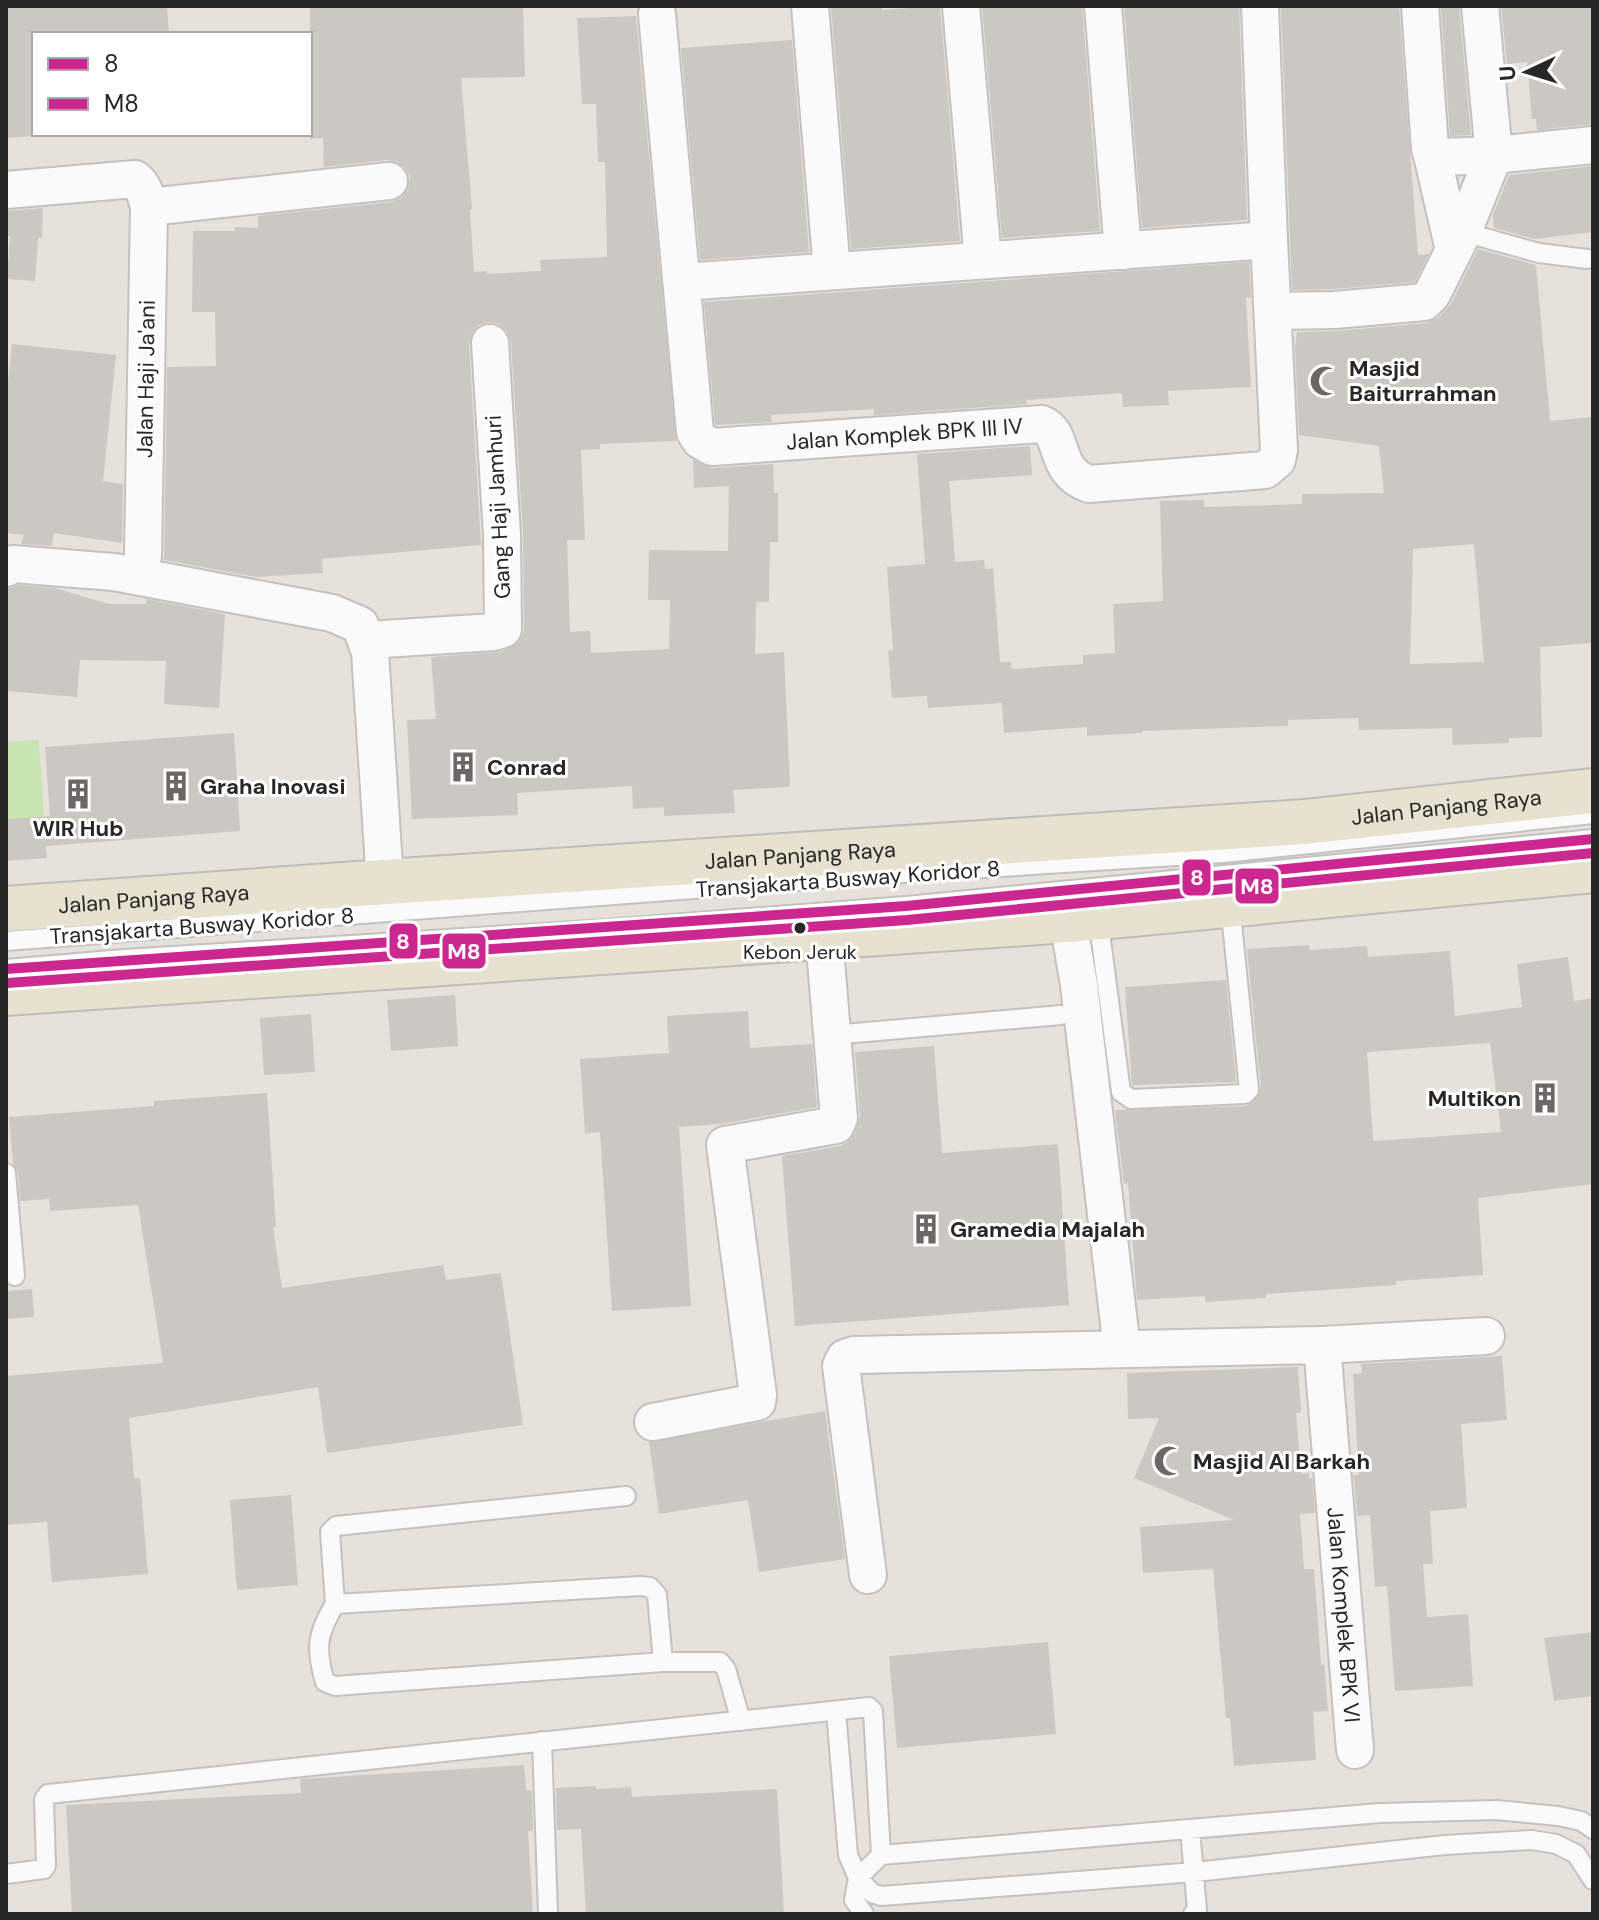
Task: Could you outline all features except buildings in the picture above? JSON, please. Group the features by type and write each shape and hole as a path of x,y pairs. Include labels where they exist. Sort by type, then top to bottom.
{"main road":[{"name":"Jalan Panjang Raya","path":"6,909 1304,822 1593,791"},
{"path":"6,993 1083,918 1593,870"}],"street":[{"path":"810,6 832,271"},
{"path":"961,6 983,260"},
{"path":"1103,6 1123,251"},
{"name":"Jalan Komplek BPK III IV","path":"657,14 695,432 700,440 712,447 1042,424 1050,429 1068,471 1089,484 1265,470 1277,460 1260,6"},
{"path":"1420,6 1430,149 1459,241"},
{"path":"1273,311 1335,310 1424,302 1432,294 1459,241 1494,155 1480,6"},
{"path":"1432,155 1494,155 1593,145"},
{"path":"6,190 135,179 141,184 149,207 389,181"},
{"name":"Jalan Haji Ja'ani","path":"140,576 149,207"},
{"path":"683,282 1269,240"},
{"name":"Gang Haji Jamhuri","path":"368,640 503,629 502,534 490,343"},
{"path":"6,568 13,564 140,576 332,613 360,625 368,640 385,882"},
{"path":"1083,918 1079,985 1122,1349"},
{"path":"653,1422 757,1402 725,1145 836,1125 839,1118 824,937"},
{"path":"868,1575 841,1366 845,1358 854,1355 1322,1345 1486,1336"},
{"name":"Jalan Komplek BPK VI","path":"1322,1345 1355,1750"}],"lane":[{"path":"1459,241 1587,259"},
{"name":"Transjakarta Busway Koridor 8","path":"6,941 904,873 1224,853 1593,814"},
{"name":"Transjakarta Busway Koridor 8","path":"6,969 906,906 1593,839"},
{"path":"1083,918 1121,1092 1131,1099 1245,1094 1249,1090 1230,904"},
{"path":"832,1035 1061,1015"},
{"path":"6,1173 15,1276"},
{"path":"626,1496 336,1526 330,1532 335,1604 321,1628 319,1649 325,1682 335,1686 663,1662 720,1662 726,1669 741,1721"},
{"path":"335,1604 650,1587 657,1595 663,1662"},
{"path":"6,1874 44,1869 46,1866 44,1799 48,1794 869,1707 873,1711 881,1855"},
{"path":"836,1711 848,1855 858,1878 872,1893 881,1896 1195,1872 1445,1845 1532,1840 1556,1844 1576,1854 1593,1880"},
{"path":"542,1741 548,1914"},
{"path":"864,1914 854,1900 858,1878 881,1855 1380,1813 1496,1810 1558,1816 1581,1821 1593,1829"},
{"path":"1190,1829 1197,1910 1193,1914"}],"green space":[{"path":"39,740 44,817 6,819 6,742"}],"transit line":[{"name":"8","path":"6,969 906,906 1593,839"},
{"name":"M8","path":"7,983 907,920 1593,853"}],"place":[{"name":"Masjid Baiturrahman","path":"1325,381"},
{"name":"Conrad","path":"463,767"},
{"name":"Graha Inovasi","path":"176,786"},
{"name":"WIR Hub","path":"78,794"},
{"name":"Kebon Jeruk","path":"800,928"},
{"name":"Multikon","path":"1545,1098"},
{"name":"Gramedia Majalah","path":"926,1229"},
{"name":"Masjid Al Barkah","path":"1169,1461"}]}
